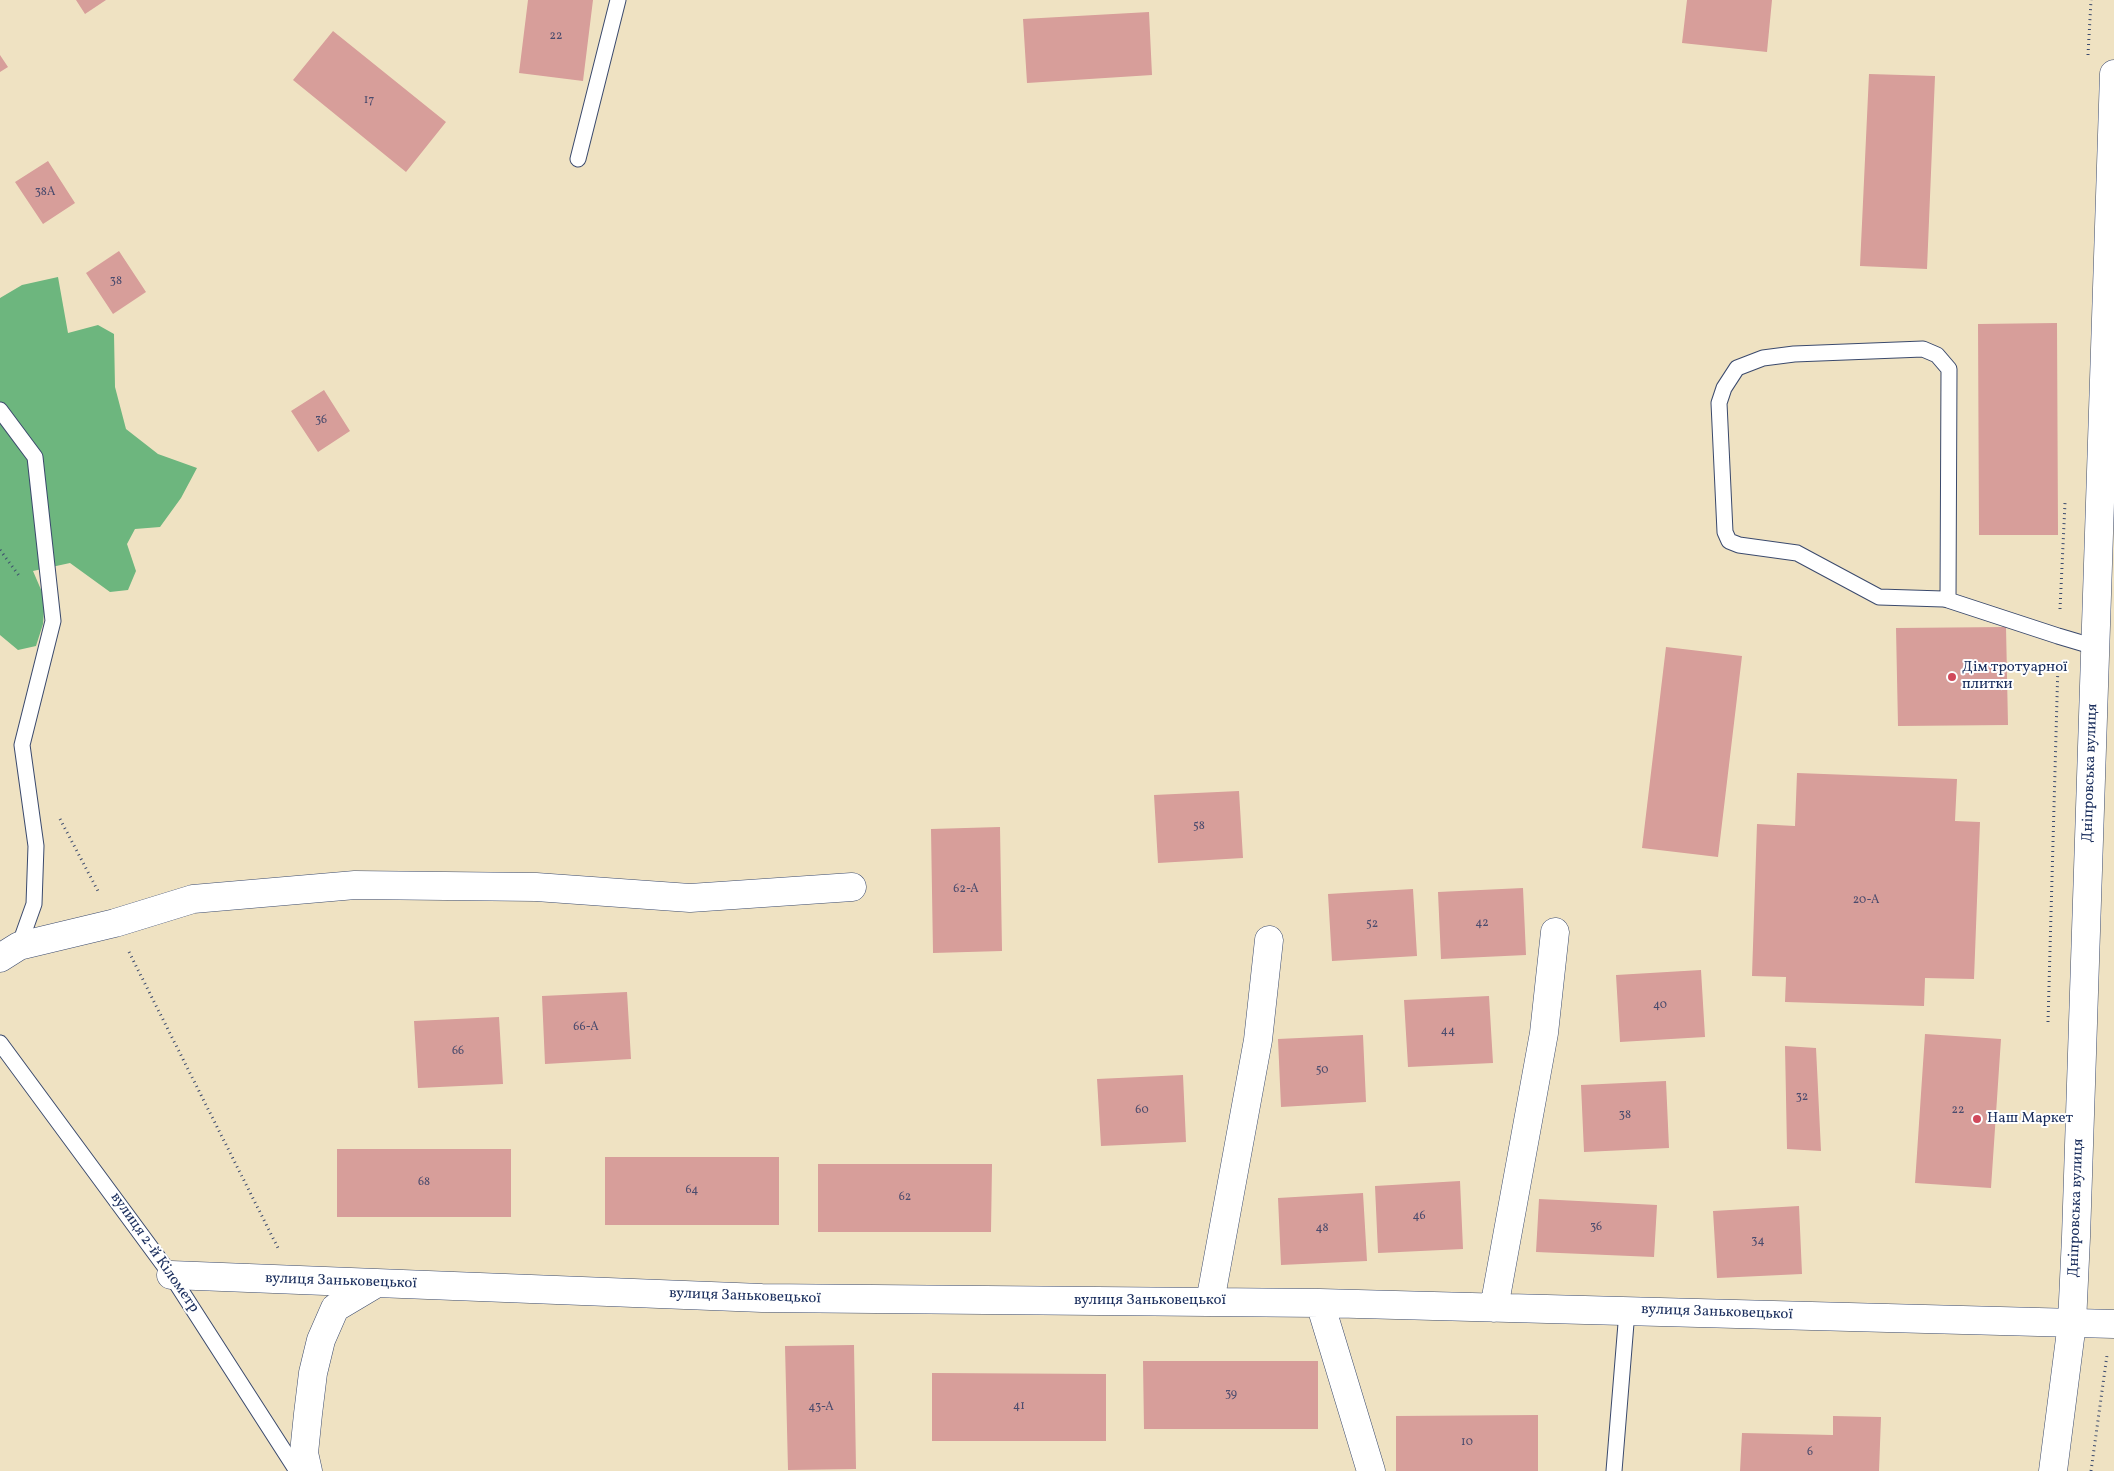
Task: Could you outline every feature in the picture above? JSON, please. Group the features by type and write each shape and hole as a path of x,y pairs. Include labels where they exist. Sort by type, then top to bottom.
{"street":[{"name":"Дніпровська вулиця","path":"2053,1471 2072,1323 2095,647 2106,593 2114,74"},
{"path":"10,952 193,899 355,885 536,887 690,898 852,887"},
{"path":"1494,1308 1544,1032 1555,932"},
{"path":"1210,1302 1258,1040 1269,940"},
{"name":"вулиця Заньковецької","path":"172,1275 762,1298 1320,1303 2113,1324"},
{"path":"308,1471 304,1453 313,1373 321,1340 335,1308 377,1283"},
{"path":"1320,1303 1371,1471"}],"lane":[{"path":"578,159 618,0"},
{"path":"1948,600 1949,369 1937,355 1923,349 1794,354 1762,358 1737,368 1724,388 1719,403 1725,532 1730,541 1739,545 1797,553 1879,597 1943,598 1948,600 2095,647"},
{"path":"0,410 35,457 53,621 22,745 36,846 34,904 10,952"},
{"name":"вулиця 2-й Кілометр","path":"0,1043 172,1275 297,1471"},
{"path":"1614,1471 1627,1311"}],"path":[{"path":"58,813 294,1280"},
{"path":"2092,1471 2113,1324"}],"green space":[{"path":"58,277 68,333 98,325 114,334 115,387 126,429 158,454 197,468 181,498 160,527 135,529 127,544 136,571 128,590 110,592 70,563 33,571 45,599 43,624 36,646 18,650 0,635 0,298 22,285"}],"building":[{"path":"76,0 106,0 85,14"},
{"path":"528,0 593,0 583,81 519,73"},
{"path":"1687,0 1772,0 1767,52 1682,43"},
{"path":"1149,12 1152,75 1027,83 1023,19"},
{"path":"333,31 446,122 406,172 293,80"},
{"path":"0,55 8,67 0,72"},
{"path":"1869,74 1935,76 1927,269 1860,266"},
{"path":"48,161 75,203 43,224 15,182"},
{"path":"119,251 146,292 113,314 86,273"},
{"path":"2057,323 2058,535 1979,535 1978,324"},
{"path":"324,390 350,431 318,452 291,411"},
{"name":"Дім тротуарної плитки","path":"2006,627 2008,725 1898,726 1896,628"},
{"path":"1666,647 1742,656 1718,857 1642,848"},
{"path":"1797,773 1957,779 1955,821 1980,822 1974,979 1925,978 1924,1006 1785,1002 1786,977 1752,976 1757,824 1795,826"},
{"path":"1239,791 1243,858 1158,863 1154,795"},
{"path":"1000,827 1002,951 933,953 931,829"},
{"path":"1523,888 1526,955 1441,959 1438,892"},
{"path":"1413,889 1417,956 1332,961 1328,894"},
{"path":"1701,970 1705,1037 1620,1042 1616,975"},
{"path":"627,992 631,1059 545,1064 542,996"},
{"path":"1489,996 1493,1063 1408,1067 1404,1000"},
{"path":"499,1017 503,1084 418,1088 414,1021"},
{"path":"1925,1034 2001,1039 1991,1188 1915,1183"},
{"path":"1363,1035 1366,1102 1281,1107 1278,1039"},
{"path":"1785,1046 1816,1048 1821,1151 1787,1149"},
{"path":"1183,1075 1186,1142 1101,1146 1097,1079"},
{"path":"1666,1081 1669,1148 1584,1152 1581,1085"},
{"path":"337,1149 511,1149 511,1217 337,1217"},
{"path":"605,1157 779,1157 779,1225 605,1225"},
{"path":"818,1164 992,1164 991,1232 818,1232"},
{"path":"1460,1181 1463,1249 1378,1253 1375,1186"},
{"path":"1363,1193 1367,1261 1281,1265 1278,1198"},
{"path":"1539,1199 1657,1205 1654,1257 1536,1252"},
{"path":"1799,1206 1802,1274 1717,1278 1713,1211"},
{"path":"854,1345 856,1469 788,1470 785,1346"},
{"path":"1143,1361 1318,1361 1318,1429 1144,1429"},
{"path":"932,1373 1106,1374 1106,1441 932,1441"},
{"path":"1538,1415 1538,1471 1396,1471 1396,1416"},
{"path":"1833,1416 1881,1417 1879,1471 1740,1471 1742,1433 1833,1435"}],"place":[{"name":"Дім тротуарної плитки","path":"1952,677"},
{"name":"Наш Маркет","path":"1977,1119"}]}
